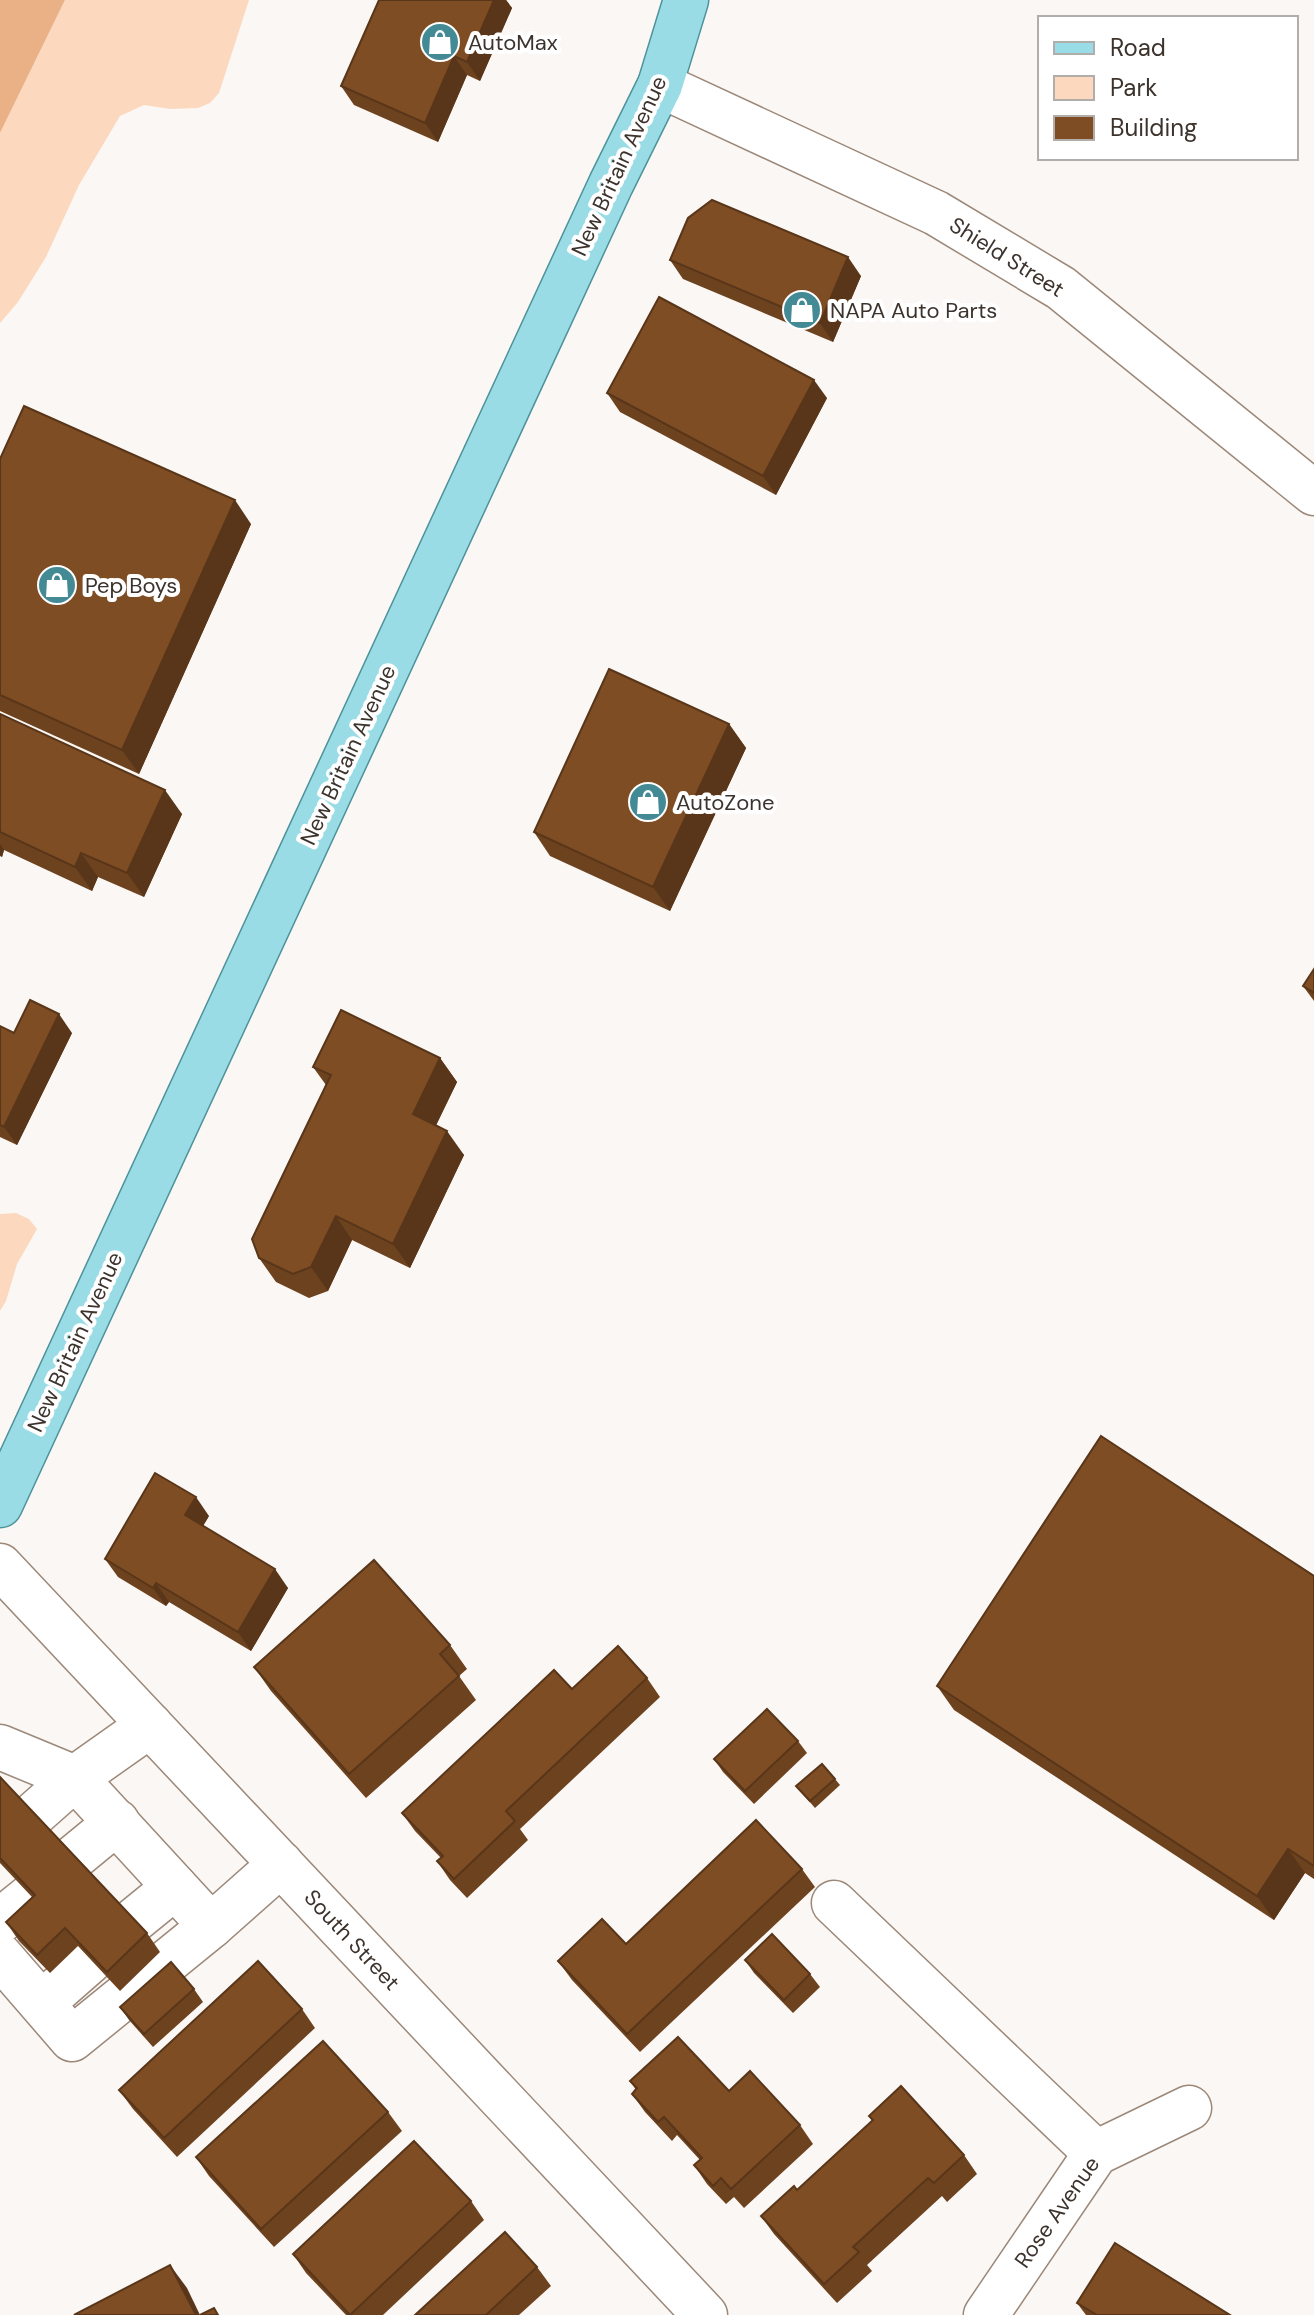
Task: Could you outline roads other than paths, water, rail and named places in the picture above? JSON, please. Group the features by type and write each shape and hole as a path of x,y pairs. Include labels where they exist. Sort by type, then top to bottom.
{"main road":[{"name":"New Britain Avenue","path":"0,1505 605,196 660,85 686,0"}],"street":[{"name":"Shield Street","path":"660,85 936,213 1061,288 1314,493"},
{"name":"South Street","path":"0,1566 705,2315"},
{"path":"32,1816 75,1778 150,1725"},
{"path":"0,1747 75,1778 211,1926"},
{"path":"72,1859 117,1822"},
{"path":"0,1956 72,2039 211,1926 281,1864"},
{"path":"132,1922 175,1887"},
{"path":"834,1903 1096,2153"},
{"path":"42,2003 91,1960"},
{"name":"Rose Avenue","path":"986,2315 1096,2153 1189,2108"}],"place":[{"name":"AutoMax","path":"440,42"},
{"name":"NAPA Auto Parts","path":"802,310"},
{"name":"Pep Boys","path":"57,585"},
{"name":"AutoZone","path":"648,802"}]}
